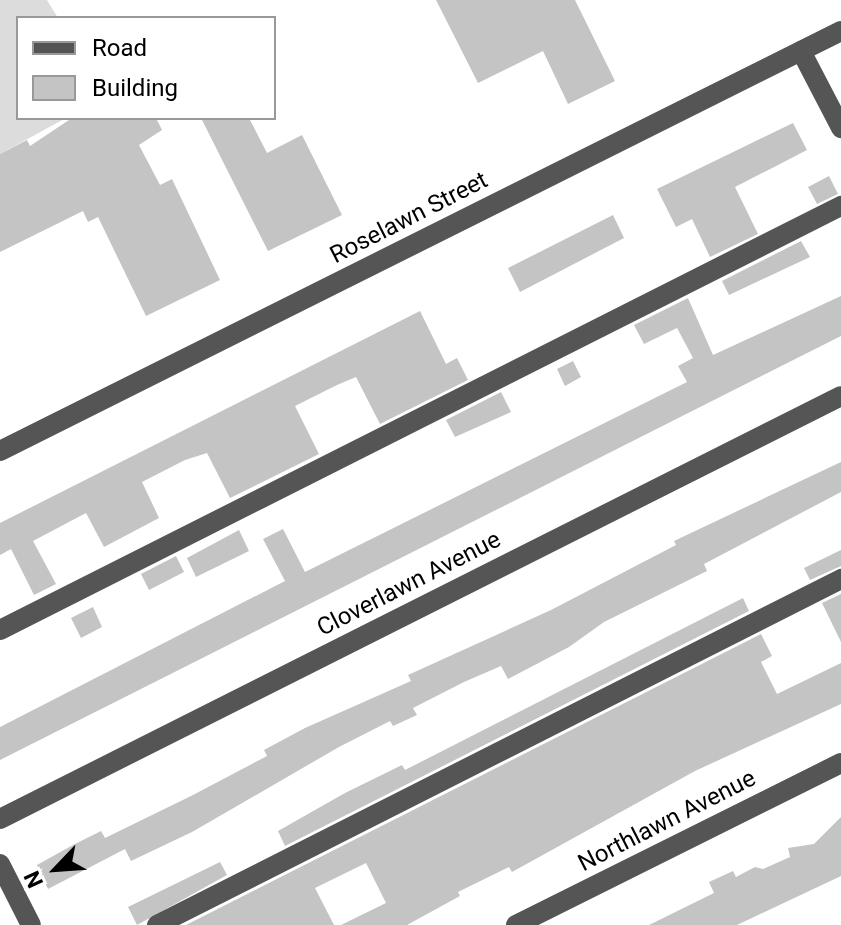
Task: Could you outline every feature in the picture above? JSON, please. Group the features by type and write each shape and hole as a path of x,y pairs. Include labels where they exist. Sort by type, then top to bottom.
{"street":[{"name":"Roselawn Street","path":"0,451 841,31"},
{"path":"801,51 841,128"},
{"path":"0,630 841,206"},
{"name":"Cloverlawn Avenue","path":"0,819 841,396"},
{"path":"157,925 841,579"},
{"name":"Northlawn Avenue","path":"516,925 841,763"},
{"path":"0,864 31,925"}],"shaded area":[{"path":"0,0 47,0 57,16 16,16 16,120 62,120 0,154"}],"building":[{"path":"436,0 575,0 615,81 568,104 543,51 478,83"},
{"path":"69,120 157,120 162,130 139,145 160,185 172,179 220,280 146,316 98,217 88,222 83,211 0,252 0,154 27,140 30,146"},
{"path":"202,120 250,120 267,153 302,135 342,215 268,251"},
{"path":"793,123 807,150 735,187 758,234 710,257 692,219 676,227 657,189"},
{"path":"829,176 838,194 817,204 808,187"},
{"path":"613,215 624,238 520,292 508,268"},
{"path":"801,241 810,257 729,295 722,281"},
{"path":"841,296 841,336 0,760 0,727 285,581 263,539 283,529 305,572 687,382 678,366 693,358 677,328 644,344 634,325 688,298 713,355"},
{"path":"420,311 446,364 457,358 468,380 380,424 356,377 337,385 295,406 319,454 230,498 207,453 185,460 142,482 159,518 104,547 86,513 33,541 56,584 34,595 11,549 0,555 0,523"},
{"path":"573,361 581,377 565,386 557,369"},
{"path":"501,392 511,412 455,437 446,420"},
{"path":"841,462 841,492 704,564 707,571 604,622 569,647 508,679 501,666 464,682 413,708 417,715 393,726 390,721 339,747 192,832 131,861 125,849 48,889 37,865 73,845 101,831 105,838 193,795 267,756 264,750 305,728 411,681 408,675 551,610 676,545 674,541"},
{"path":"239,530 249,551 196,577 187,558"},
{"path":"841,550 841,566 810,580 804,568"},
{"path":"176,556 184,572 149,590 141,574"},
{"path":"841,594 841,642 822,603"},
{"path":"743,598 749,611 285,846 278,831 345,793 402,765 405,770"},
{"path":"93,607 102,627 81,638 71,618"},
{"path":"761,634 772,656 761,662 777,694 841,663 841,704 695,771 512,872 509,867 458,892 460,896 407,925 341,925 386,903 366,863 315,888 334,925 186,925"},
{"path":"841,817 841,876 737,925 649,925 714,893 709,882 733,871 736,877 755,867 763,869 790,857 788,848 814,844"},
{"path":"220,862 227,875 137,925 128,907"}]}
